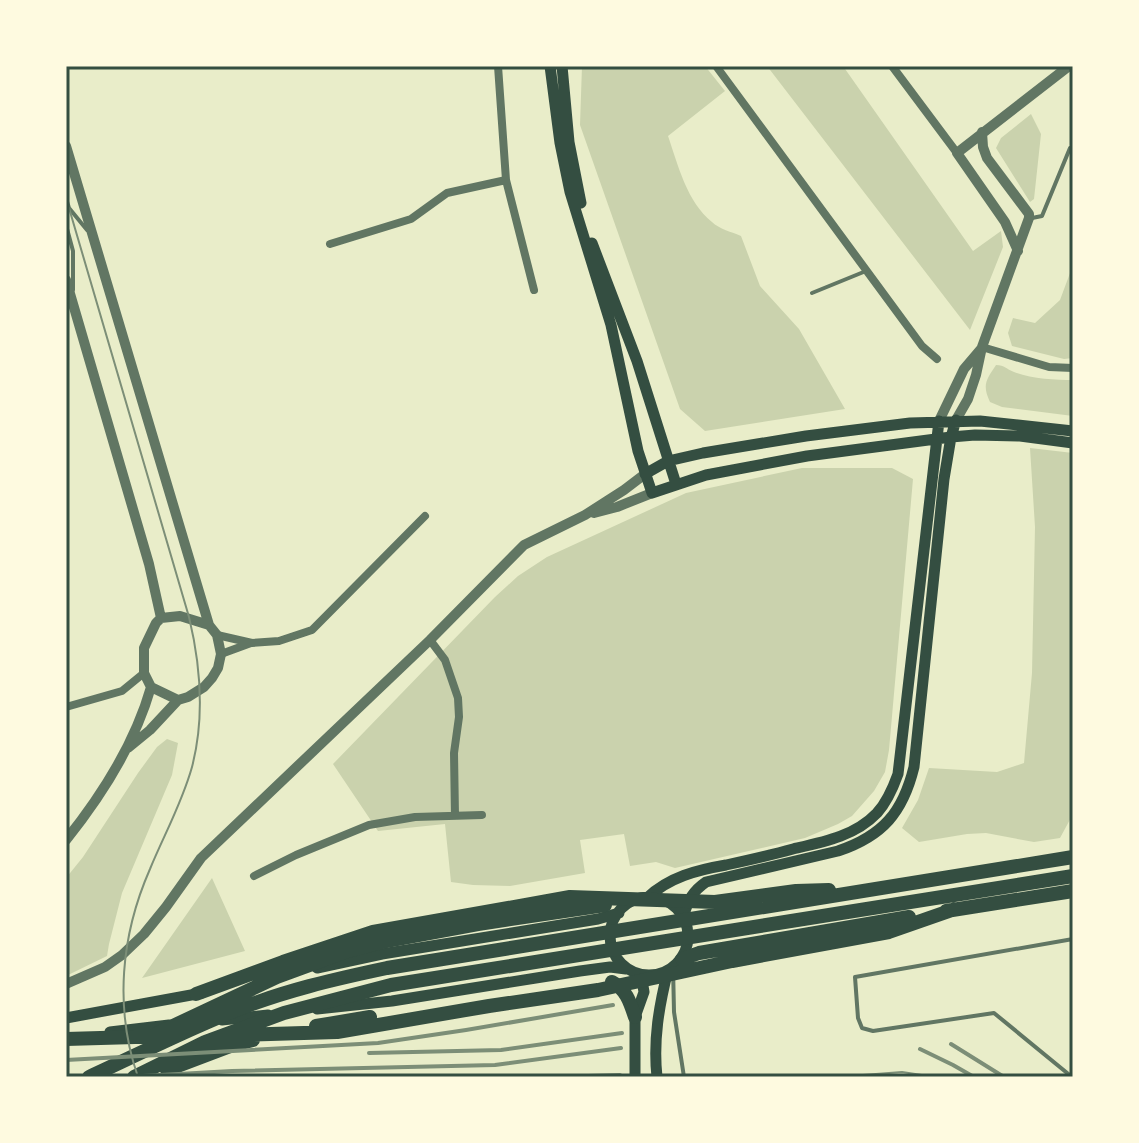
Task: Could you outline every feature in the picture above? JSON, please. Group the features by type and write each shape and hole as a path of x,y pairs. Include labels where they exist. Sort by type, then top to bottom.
{"highway":[{"path":"89,1077 233,1011 280,994 348,976 1073,857"},
{"path":"134,1077 205,1042 284,1013 391,985 1073,876"},
{"path":"196,994 373,932 570,897 715,902 796,891 884,889"},
{"path":"674,965 699,953 1073,891"},
{"path":"82,1077 107,1060 228,999 348,951 447,930 624,907"},
{"path":"66,1038 337,1032 598,990 889,932 955,909"},
{"path":"149,1077 233,1045 296,1029 604,981 615,982 623,990 635,1017"}],"main road":[{"path":"550,66 570,192 611,325 636,443 652,493 706,475 807,456 951,437 1020,436 1073,443"},
{"path":"562,66 569,142 578,192 590,236 637,361 676,484"},
{"path":"645,474 668,461 806,436 910,423 956,420 1073,431"},
{"path":"647,898 673,879 702,870 838,851 857,845 890,820 909,790 914,767 942,494 956,420"},
{"path":"684,915 694,890 706,882 836,839 858,828 885,803 898,774 900,760 939,421"},
{"path":"66,1018 382,954 598,919 647,898 656,898 673,905 684,915 687,924 687,943 674,965 658,1013 655,1038 657,1077"},
{"path":"624,907 612,927 611,943 615,956 643,986 644,992 635,1017 635,1077"},
{"path":"66,1038 392,1001 610,967 654,974 674,965"}],"street":[{"path":"498,66 506,180 534,290"},
{"path":"716,66 922,346 937,359"},
{"path":"892,66 1005,222 1018,251"},
{"path":"957,153 1069,66"},
{"path":"956,420 968,399 982,347 1029,218 987,158 982,132"},
{"path":"66,146 209,625 217,635 221,654 218,668 204,687 178,700 128,748"},
{"path":"330,244 411,219 447,193 506,180"},
{"path":"66,280 149,564 161,618"},
{"path":"982,347 1049,367 1073,368"},
{"path":"939,421 964,369 982,347"},
{"path":"66,984 105,967 133,944 166,907 201,858 430,640 524,545 585,515 645,474"},
{"path":"585,515 652,493"},
{"path":"221,654 252,643 279,641 312,630 425,516"},
{"path":"178,700 151,687 144,673 144,648 161,618 180,616 209,625"},
{"path":"217,635 252,643"},
{"path":"430,640 445,660 458,698 454,753 455,816"},
{"path":"66,707 122,691 144,673"},
{"path":"66,840 128,748 143,716 151,687"},
{"path":"254,876 369,825 415,817 482,815"}],"lane":[{"path":"1029,218 1042,216 1070,148"},
{"path":"66,198 69,208 93,238"},
{"path":"66,225 73,251 73,304"},
{"path":"812,293 866,271"},
{"path":"1072,1077 994,1013 873,1031 862,1028 858,1018 855,977 1073,939"},
{"path":"674,965 674,1012 684,1077"}],"green space":[{"path":"582,66 705,66 725,91 668,136 680,171 703,214 718,227 741,236 760,286 799,329 845,409 705,431 680,409 580,125"},
{"path":"767,66 843,66 973,251 1001,231 1003,247 970,330"},
{"path":"1031,114 1041,134 1034,199 1030,202 996,148 1001,138"},
{"path":"1073,265 1073,358 1064,359 1012,346 1008,333 1013,318 1035,323 1060,300"},
{"path":"996,365 1028,376 1073,380 1073,416 1002,407 990,402 986,383"},
{"path":"1030,448 1073,453 1073,814 1060,838 1034,842 986,833 919,842 902,828 918,800 929,768 997,772 1024,763 1032,673 1035,527"},
{"path":"802,468 892,468 913,479 889,750 885,772 874,791 852,816 805,838 675,868 656,862 630,866 624,834 580,840 585,873 510,886 451,882 445,824 378,831 333,764 518,576 547,557 686,493"},
{"path":"167,739 178,743 172,775 122,893 107,956 66,976 66,878 138,773 157,747"},
{"path":"212,878 245,951 142,978"}],"tram line":[{"path":"69,208 189,617 199,673 199,730 192,767 140,894 127,946 124,972 126,1025 138,1077"},
{"path":"837,1077 902,1072 935,1077"}],"railway":[{"path":"66,1060 378,1043 613,1005"},
{"path":"369,1053 501,1050 622,1033"},
{"path":"951,1044 1004,1077"},
{"path":"125,1077 232,1071 495,1065 621,1048"},
{"path":"920,1049 974,1077"},
{"path":"557,1077 620,1075"}]}
